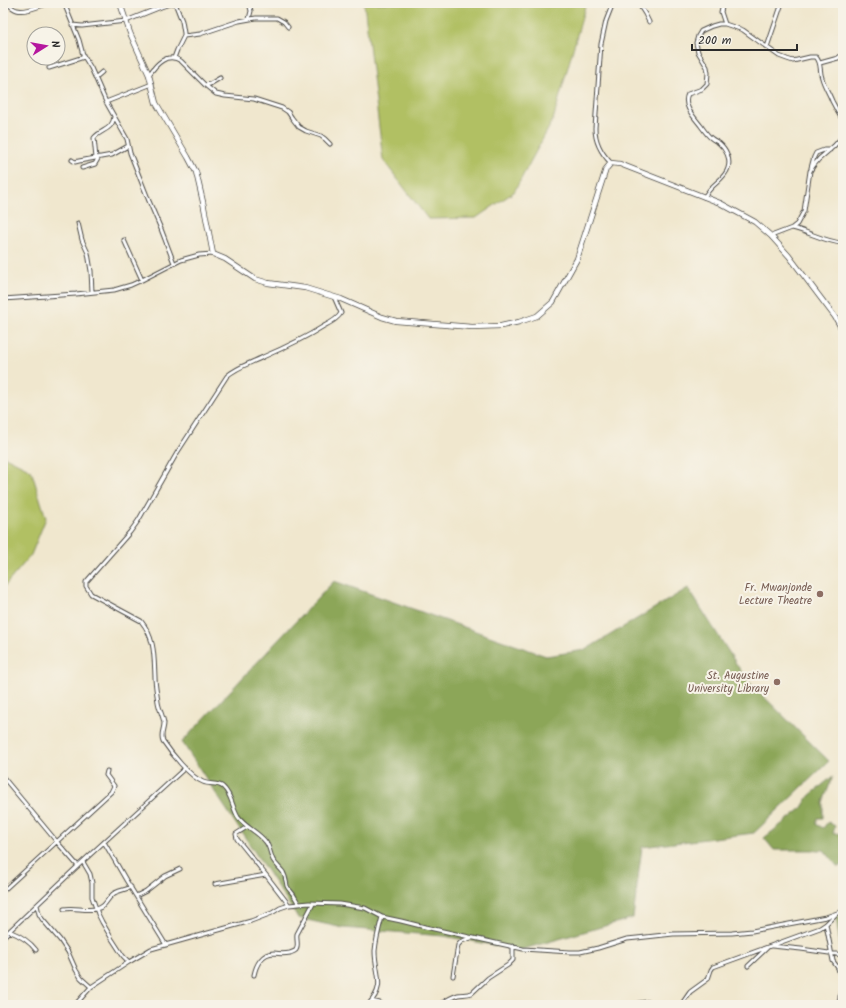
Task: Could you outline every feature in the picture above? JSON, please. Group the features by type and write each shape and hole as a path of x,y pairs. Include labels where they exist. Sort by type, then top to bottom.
{"main road":[{"path":"120,3 130,33 149,75 156,103 196,172 213,254 224,259 255,279 268,283 305,288 341,299 382,317 396,321 472,327 501,326 519,322 537,316 553,302 577,259 606,169 611,163 620,164 704,197 755,222 771,236 789,256 835,317 843,331"}],"street":[{"path":"7,3 19,11 52,3"},
{"path":"64,3 79,40 81,52 91,68 106,102 127,139 130,153 148,201 174,263"},
{"path":"72,25 82,26 126,21 174,3 184,28 184,36 174,58"},
{"path":"249,3 251,10 249,19"},
{"path":"611,163 599,148 596,140 595,128 601,44 606,21 613,3"},
{"path":"638,3 646,14 649,22"},
{"path":"724,3 721,12 725,24"},
{"path":"767,47 782,3"},
{"path":"184,36 200,34 249,19 277,18 284,22 288,27"},
{"path":"704,197 727,172 729,159 721,145 710,138 691,113 686,98 688,94 698,91 707,84 708,79 706,67 696,45 701,31 718,24 725,24 743,30 779,56 787,59 793,61 814,57 817,58 820,63 824,83 837,112 843,120"},
{"path":"759,42 769,38"},
{"path":"820,63 838,58 843,54"},
{"path":"49,68 84,57"},
{"path":"149,75 159,62 174,58 181,61 205,85 220,96 254,99 282,108 288,112 296,125 306,131 321,136 330,144"},
{"path":"95,78 102,72"},
{"path":"205,85 213,83 220,78"},
{"path":"106,102 152,84"},
{"path":"82,168 95,164 98,158 94,138 97,134 112,125 114,117"},
{"path":"810,171 818,160 843,136"},
{"path":"72,160 79,162 112,155 128,146"},
{"path":"771,236 792,228 797,224 804,212 810,171 816,153 824,150 830,150"},
{"path":"78,223 82,240 88,253 92,292"},
{"path":"792,228 802,230 829,241 843,243"},
{"path":"124,240 142,280"},
{"path":"3,299 114,290 142,280 181,260 199,255 213,254"},
{"path":"299,904 288,888 285,876 273,860 265,840 247,827 238,816 225,788 218,784 207,784 202,782 185,768 166,746 161,736 164,721 158,702 153,647 149,634 141,621 91,594 86,586 86,582 126,537 138,521 177,453 227,376 236,369 316,332 333,321 341,315 334,297"},
{"path":"3,937 185,768"},
{"path":"3,891 111,792 114,786 106,775 107,771"},
{"path":"3,777 78,866"},
{"path":"247,827 238,832 236,836 289,905"},
{"path":"104,842 166,944"},
{"path":"83,862 90,874 92,896 96,909 112,939 128,962"},
{"path":"136,896 146,891 165,876 180,869"},
{"path":"215,884 266,875"},
{"path":"64,909 96,909 103,906 113,894 131,887"},
{"path":"76,1005 91,987 128,962 151,949 251,921 289,905 309,903 340,904 365,908 382,917 425,928 530,950 570,952 580,952 598,948 627,939 673,934 732,933 752,931 826,917 843,910"},
{"path":"254,975 258,964 264,957 272,953 283,954 294,952 297,946 297,934 313,904"},
{"path":"37,905 42,919 68,952 81,978 91,987"},
{"path":"681,1005 690,992 708,979 711,970 714,967 820,928 836,914"},
{"path":"368,1005 377,994 379,987 375,952 382,917"},
{"path":"826,924 831,954 833,961 838,968 841,979 840,999 836,1005"},
{"path":"10,931 17,934 36,950"},
{"path":"453,976 458,945 462,941 473,938"},
{"path":"439,1005 454,996 472,993 488,978 508,965 513,960 513,946"},
{"path":"748,966 769,946 843,955"},
{"path":"3,1001 8,1005"},
{"path":"372,1001 383,1005"},
{"path":"626,1005 647,1002 666,1005"}],"green space":[{"path":"364,3 586,3 553,120 514,192 476,218 428,219 383,160"},
{"path":"3,456 31,470 46,518 31,555 3,588"},
{"path":"334,581 546,656 585,650 688,588 746,679 829,761 754,833 642,847 633,918 520,950 444,936 343,928 298,918 182,742"},
{"path":"833,776 823,802 823,818 818,818 816,824 823,828 828,822 835,826 833,834 843,833 843,865 838,867 824,850 774,850 764,838 801,809 809,796"},
{"path":"843,913 843,965 836,917"}],"place":[{"name":"Fr. Mwanjonde Lecture Theatre","path":"820,594"},
{"name":"St. Augustine University Library","path":"777,682"}]}
